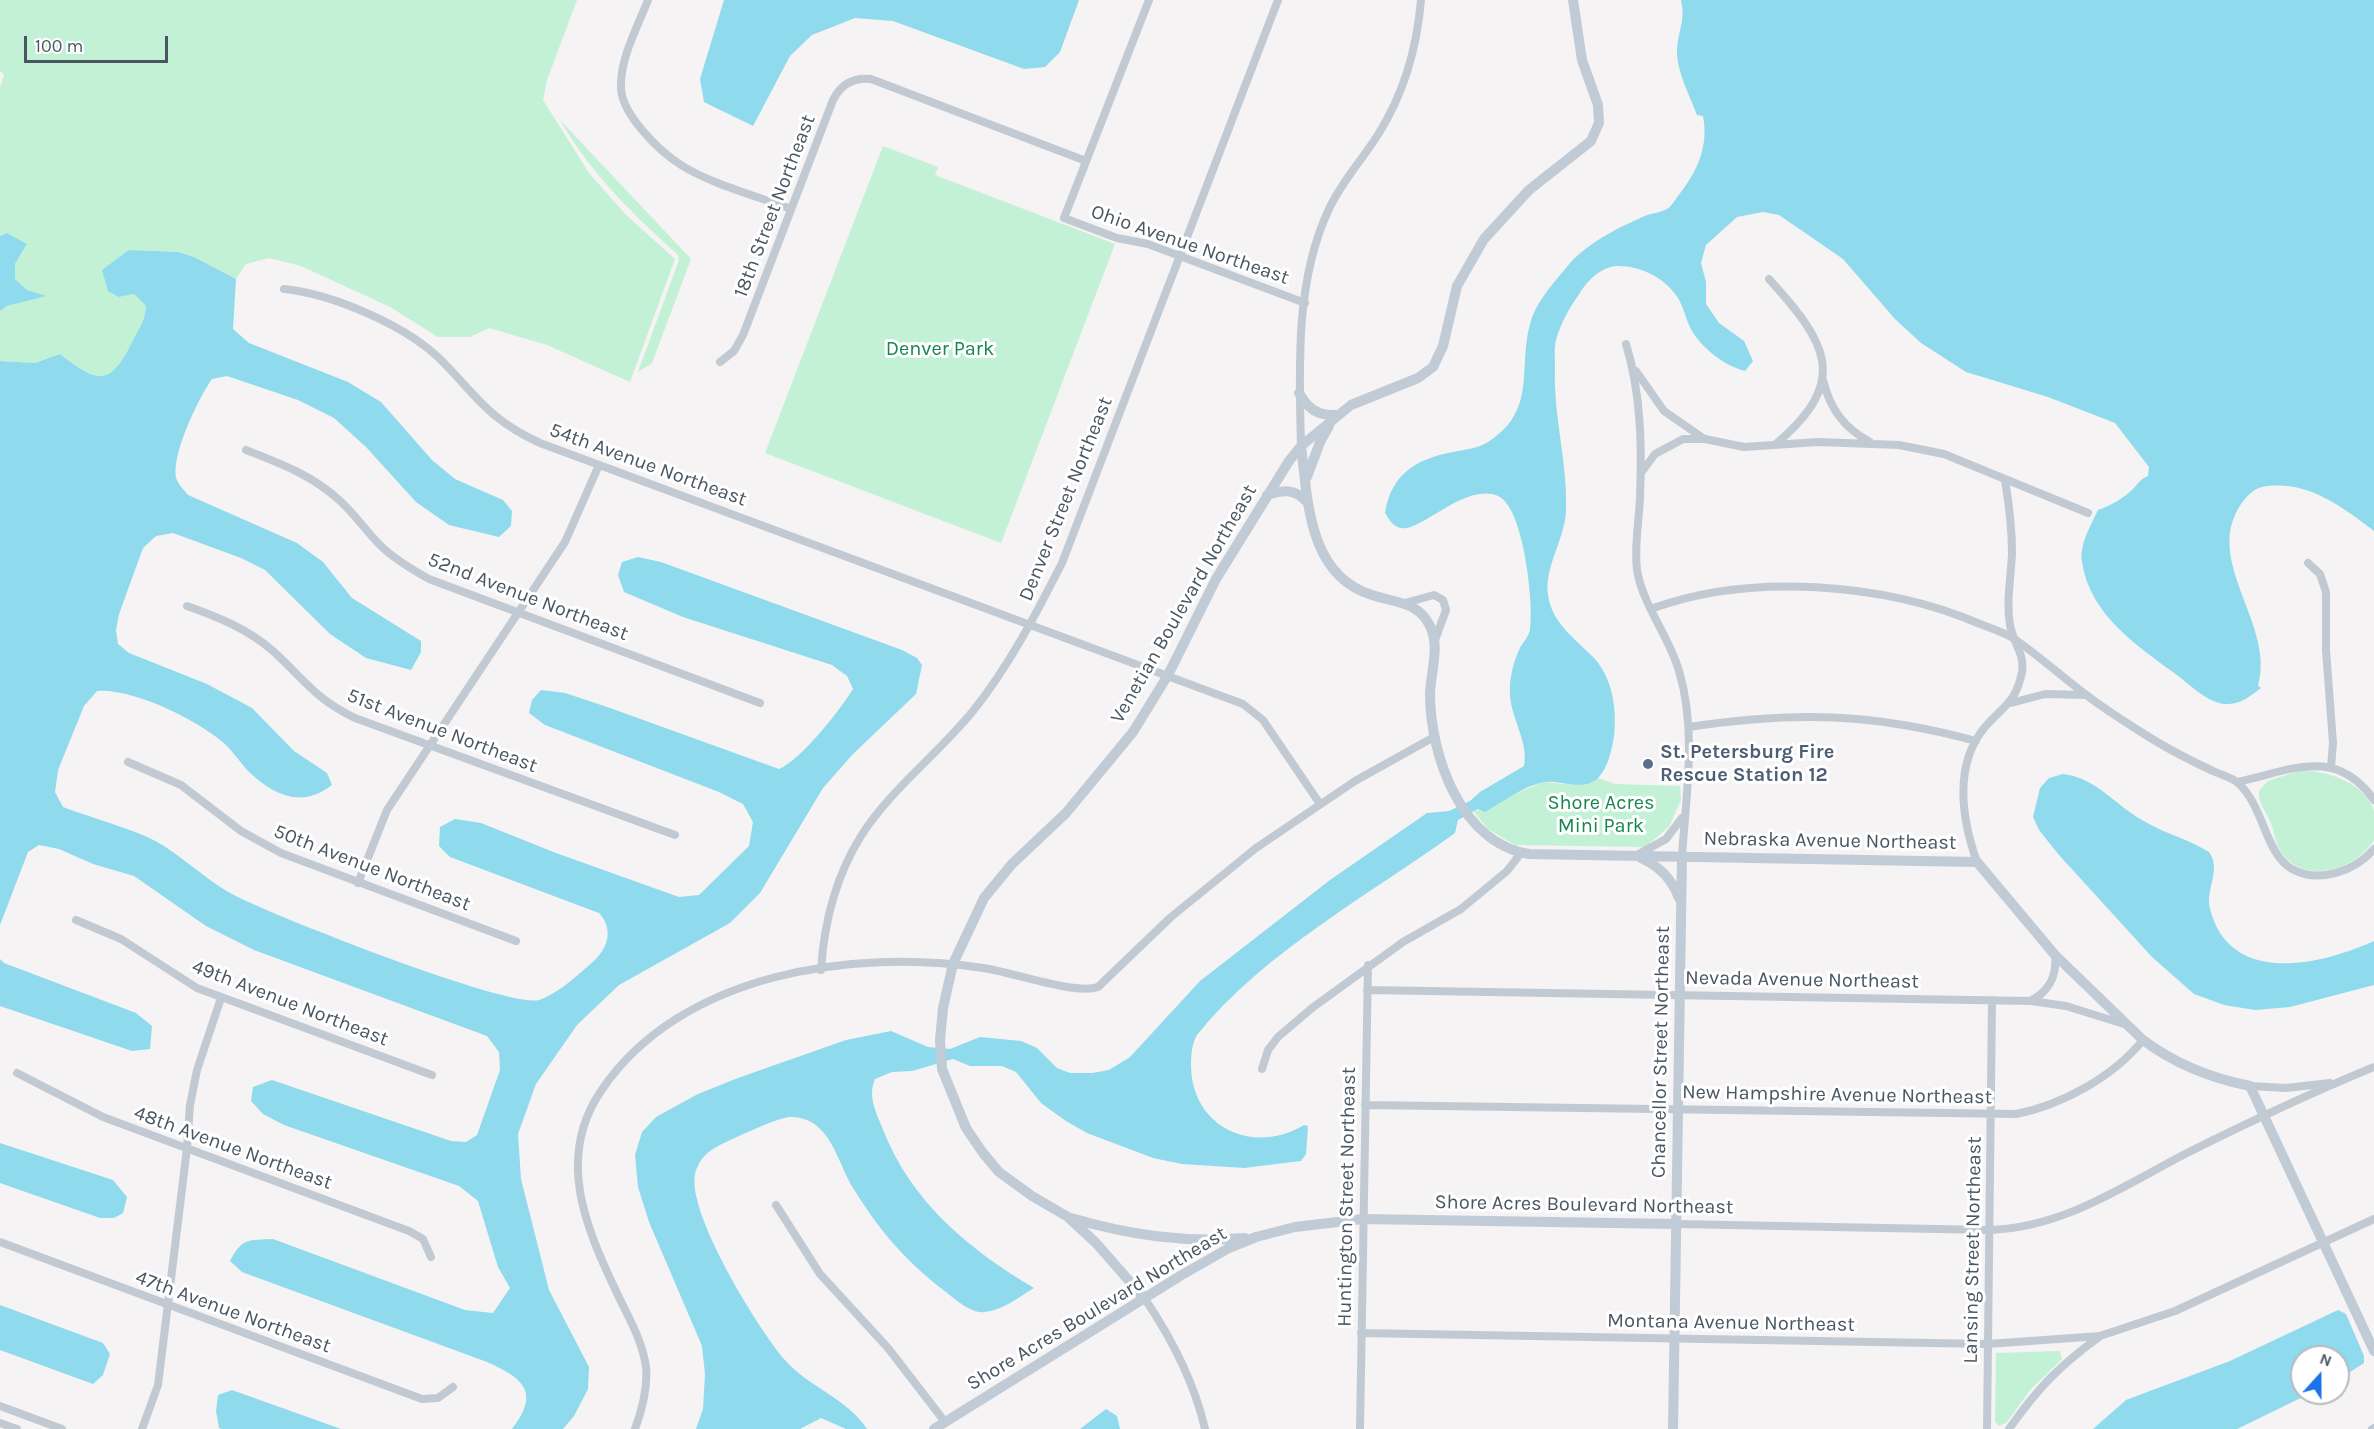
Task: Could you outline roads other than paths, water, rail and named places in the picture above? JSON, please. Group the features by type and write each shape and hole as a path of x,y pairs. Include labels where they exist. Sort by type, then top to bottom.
{"street":[{"path":"648,0 625,63 621,87 624,105 636,123 680,165 791,209"},
{"path":"1086,161 1149,0"},
{"name":"Denver Street Northeast","path":"821,970 831,905 861,836 890,800 974,710 1032,624 1062,563 1278,0"},
{"path":"1421,0 1415,46 1403,85 1378,134 1338,190 1314,248 1305,303 1299,393 1301,446 1308,503 1322,553 1334,570 1363,592 1405,603 1424,617 1434,641"},
{"name":"Venetian Boulevard Northeast","path":"1205,1429 1186,1370 1168,1335 1112,1258 1068,1217 1032,1196 999,1172 966,1128 942,1069 940,1040 943,1008 953,964 984,898 1012,864 1066,813 1133,732 1168,675 1216,579 1267,495 1301,446 1336,416 1366,398 1418,378 1433,367 1443,346 1456,286 1484,239 1516,201 1551,172 1587,147 1599,123 1598,105 1582,60 1573,0"},
{"name":"18th Street Northeast","path":"720,362 734,351 743,335 837,92 849,82 862,78 871,79 1086,161"},
{"name":"Ohio Avenue Northeast","path":"1086,161 1064,218 1117,238 1148,244 1305,303"},
{"path":"1769,279 1810,328 1821,350 1823,379 1831,406 1838,417 1857,435 1873,444"},
{"name":"54th Avenue Northeast","path":"284,289 303,291 388,322 406,332 442,361 501,423 540,443 1232,699 1257,713 1320,804"},
{"path":"1626,344 1634,368 1639,422 1641,475 1636,539 1637,571 1651,609 1679,668 1686,697 1689,727 1682,856"},
{"path":"1634,368 1664,411 1706,439 1738,447 1777,443 1899,445 1944,454 2088,513"},
{"path":"1777,443 1803,420 1820,392 1823,379"},
{"path":"1299,393 1313,411 1336,416 1320,442 1306,483"},
{"path":"1641,475 1655,454 1672,443 1706,439"},
{"name":"52nd Avenue Northeast","path":"246,450 282,464 319,483 356,516 380,545 410,569 452,590 760,702"},
{"path":"358,883 387,810 428,745 565,542 598,465"},
{"path":"2005,480 2011,522 2008,610 2012,638 2023,659 2019,685 2011,704 1984,729 1976,741 1967,767 1963,792 1965,821 1977,862 2055,955 2124,1024 2167,1057 2196,1071 2250,1086 2286,1088 2340,1081 2374,1067"},
{"path":"1267,495 1287,490 1301,495 1308,503"},
{"path":"2308,563 2320,574 2326,592 2331,767"},
{"path":"1651,609 1679,600 1745,590 1839,590 1907,599 1959,615 2012,638 2086,695 2144,734 2237,782 2262,818 2277,855 2292,869 2314,877 2326,875 2355,865 2374,849"},
{"path":"1262,1069 1268,1050 1278,1037 1368,965 1461,909 1507,871 1521,853 1507,849 1486,836 1469,814 1458,799 1443,766 1434,737 1430,694 1434,641 1446,610 1443,600 1429,596 1405,603"},
{"name":"51st Avenue Northeast","path":"187,606 225,620 256,638 308,688 334,708 428,745 675,835"},
{"path":"2011,704 2045,694 2086,695"},
{"path":"1689,727 1762,717 1829,715 1897,723 1976,741"},
{"path":"635,1429 644,1398 646,1368 637,1332 599,1253 579,1190 578,1147 587,1115 609,1078 637,1049 695,1008 739,989 821,970 880,963 953,964 1019,974 1082,989 1098,987 1145,941 1215,881 1320,804 1434,737"},
{"name":"50th Avenue Northeast","path":"128,762 181,785 260,843 358,883 516,940"},
{"path":"2237,782 2292,766 2331,767 2360,784 2374,800"},
{"path":"1635,856 1666,839 1685,814"},
{"name":"Nebraska Avenue Northeast","path":"1521,853 1977,862"},
{"path":"1635,856 1654,865 1667,876 1681,904"},
{"name":"Chancellor Street Northeast","path":"1673,1429 1682,856"},
{"name":"49th Avenue Northeast","path":"76,920 121,939 197,988 432,1075"},
{"path":"2031,1001 2042,994 2052,981 2055,955"},
{"name":"Huntington Street Northeast","path":"1360,1429 1368,965"},
{"name":"Nevada Avenue Northeast","path":"1367,990 2031,1001 2066,1006 2124,1024"},
{"path":"142,1429 158,1385 187,1148 190,1105 197,1070 221,998"},
{"name":"Lansing Street Northeast","path":"1987,1429 1992,1000"},
{"name":"New Hampshire Avenue Northeast","path":"1365,1105 1991,1115 2033,1110 2077,1092 2122,1061 2143,1040"},
{"name":"48th Avenue Northeast","path":"17,1073 103,1118 409,1231 423,1239 431,1257"},
{"name":"Shore Acres Boulevard Northeast","path":"934,1429 1221,1252 1256,1237 1295,1227 1363,1219 1989,1230 2033,1226 2079,1210 2264,1116 2340,1081"},
{"path":"2250,1086 2374,1352"},
{"path":"776,1205 820,1274 888,1348 945,1422"},
{"name":"Venetian Boulevard Northeast","path":"1068,1217 1129,1234 1165,1239 1224,1240 1256,1237"},
{"name":"Montana Avenue Northeast","path":"1361,1333 1988,1344 2100,1336 2175,1311 2374,1219"},
{"name":"47th Avenue Northeast","path":"0,1242 167,1306 423,1399 438,1398 453,1387"},
{"name":"Montana Avenue Northeast","path":"2009,1429 2050,1375 2100,1336"},
{"path":"0,1406 51,1427 62,1429"},
{"path":"0,1423 17,1429"}],"water":[{"path":"724,0 1079,0 1060,52 1045,67 1024,69 893,21 855,18 812,35 790,56 753,126 704,102 700,79"},
{"path":"1681,0 2374,0 2374,531 2336,504 2308,491 2293,487 2262,487 2247,496 2231,526 2230,548 2234,571 2257,640 2261,663 2258,686 2261,688 2240,702 2218,703 2199,692 2146,653 2118,628 2095,598 2087,581 2082,562 2082,549 2098,510 2121,499 2148,476 2149,467 2115,423 2048,397 1966,372 1921,343 1895,319 1843,259 1779,215 1763,212 1737,217 1706,245 1701,263 1706,282 1706,304 1719,323 1744,341 1753,361 1745,371 1722,361 1702,344 1690,327 1678,298 1666,284 1643,270 1616,266 1604,270 1589,281 1568,311 1555,343 1555,385 1565,475 1566,511 1565,522 1549,574 1548,595 1550,605 1560,623 1595,659 1610,686 1615,726 1609,758 1601,774 1592,782 1579,785 1552,782 1537,784 1522,790 1485,812 1478,809 1458,820 1455,833 1319,926 1253,977 1223,1005 1197,1035 1193,1045 1191,1065 1194,1087 1201,1105 1213,1119 1228,1130 1246,1136 1265,1137 1285,1134 1304,1125 1308,1126 1306,1154 1301,1161 1244,1168 1182,1164 1153,1158 1087,1133 1066,1121 1041,1103 1016,1072 1002,1066 970,1066 953,1059 912,1071 892,1072 875,1079 872,1097 879,1121 908,1178 943,1220 964,1239 1009,1273 1034,1288 1004,1306 992,1311 980,1312 954,1299 918,1269 894,1244 853,1188 830,1142 817,1126 807,1120 791,1117 745,1133 711,1150 696,1169 695,1192 713,1242 742,1297 784,1359 804,1377 849,1409 867,1429 846,1429 821,1418 800,1429 696,1429 703,1409 705,1374 702,1346 649,1222 638,1187 635,1155 642,1132 656,1117 698,1094 738,1078 846,1040 891,1031 928,1047 950,1049 980,1037 1021,1041 1037,1048 1057,1068 1070,1073 1109,1070 1130,1057 1200,981 1330,880 1427,813 1449,811 1470,801 1480,792 1524,766 1524,748 1513,713 1510,689 1515,660 1528,636 1531,618 1525,558 1515,518 1507,504 1498,496 1485,494 1458,501 1409,527 1396,526 1385,513 1393,488 1399,479 1416,464 1439,455 1482,445 1506,428 1521,400 1527,337 1531,321 1546,293 1582,251 1613,231 1668,208 1691,178 1703,149 1704,127 1703,116 1697,115 1681,76 1678,60 1677,45 1682,21"},
{"path":"7,233 27,244 15,264 15,279 27,290 46,296 7,306 0,311 0,236"},
{"path":"129,250 179,252 194,257 236,279 233,329 249,343 348,382 381,402 432,460 455,479 503,500 512,511 511,526 499,537 449,525 416,502 366,447 334,418 298,400 227,376 212,379 193,413 181,444 176,470 177,480 181,486 188,495 297,543 323,562 352,598 421,641 421,652 411,670 366,658 330,634 265,570 241,558 173,533 156,536 143,548 119,614 116,630 118,644 129,653 207,684 252,708 294,751 327,773 332,785 309,796 288,796 277,792 257,779 229,748 200,726 147,700 112,691 97,691 84,706 58,770 55,792 63,807 145,836 168,849 232,894 337,939 484,990 519,999 539,1000 568,983 600,955 608,937 603,919 599,913 450,857 439,846 440,827 455,819 481,823 556,853 679,897 699,895 749,846 753,822 743,804 719,792 545,725 529,713 532,700 541,690 565,693 779,769 798,756 830,721 853,689 847,676 832,665 683,617 624,592 618,575 622,562 638,557 661,562 902,650 917,658 922,665 916,694 853,754 823,788 760,893 730,923 619,985 577,1025 536,1084 518,1134 521,1179 549,1290 589,1367 588,1389 574,1416 563,1429 512,1429 521,1416 526,1396 518,1380 500,1368 242,1272 230,1261 242,1244 273,1239 465,1310 493,1313 510,1288 498,1267 478,1201 459,1186 284,1125 263,1114 251,1101 253,1087 272,1080 451,1141 466,1142 477,1135 500,1070 499,1052 487,1036 254,950 206,926 134,876 93,864 59,849 39,845 28,852 0,925 0,361 35,363 60,354 92,375 108,374 116,368 141,326 146,306 134,294 119,297 108,291 102,270"},
{"path":"2063,774 2075,776 2095,786 2142,820 2209,852 2214,866 2210,909 2221,934 2237,950 2257,960 2280,963 2304,962 2353,950 2374,941 2374,985 2290,1007 2255,1010 2224,1005 2194,994 2152,957 2039,830 2033,817 2040,788 2049,778"},
{"path":"0,959 4,963 136,1013 152,1026 150,1049 132,1051 0,1006"},
{"path":"0,1143 113,1180 127,1197 123,1213 114,1218 100,1218 0,1183"},
{"path":"0,1305 103,1343 110,1354 103,1375 93,1384 0,1350"},
{"path":"2338,1310 2346,1314 2364,1356 2364,1363 2350,1372 2350,1345 2290,1345 2290,1403 2237,1429 2093,1429 2126,1400 2230,1361"},
{"path":"232,1390 341,1429 219,1428 216,1411 218,1395"},
{"path":"1106,1409 1117,1416 1120,1429 1080,1429"}],"place":[{"name":"St. Petersburg Fire Rescue Station 12","path":"1648,764"}],"park label":[{"name":"Denver Park","path":"940,349"},
{"name":"Shore Acres Mini Park","path":"1601,814"}]}
